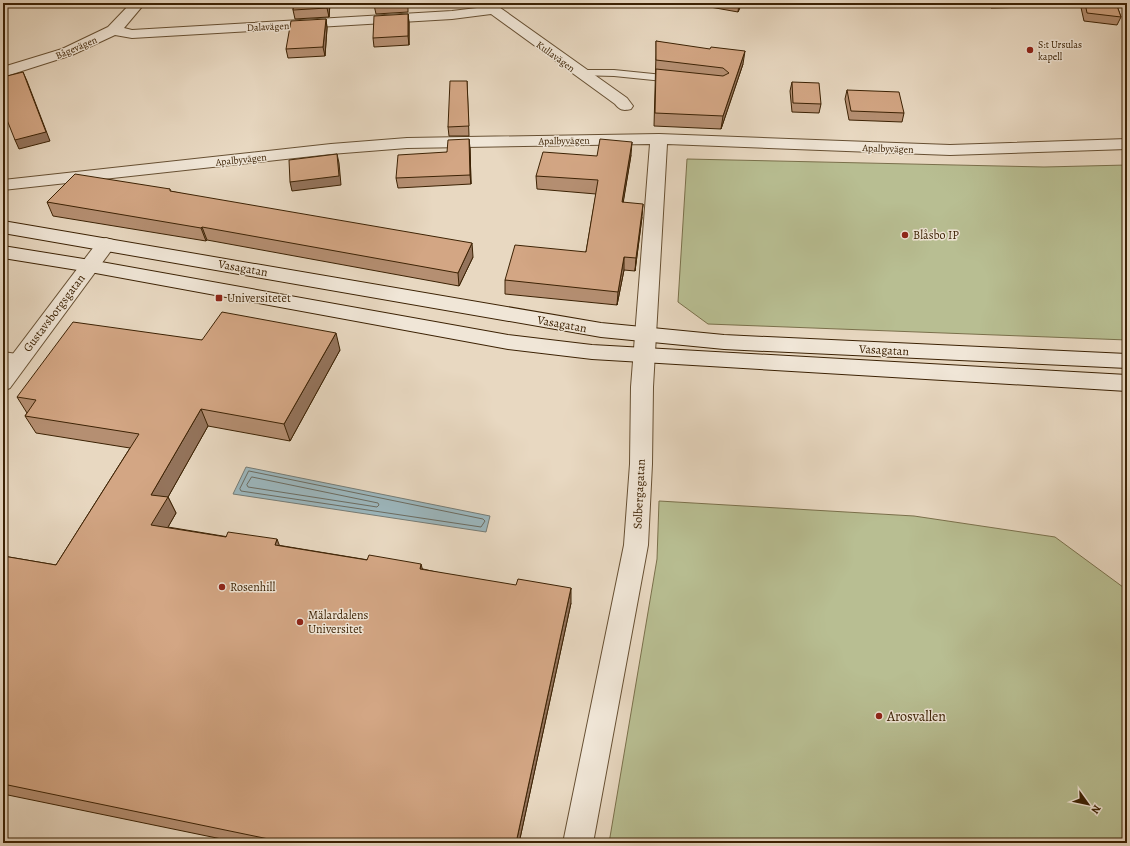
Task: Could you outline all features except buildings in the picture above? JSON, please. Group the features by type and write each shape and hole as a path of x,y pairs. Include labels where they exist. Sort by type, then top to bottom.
{"street":[{"name":"Bågevägen","path":"3,72 67,52 113,30 124,20 138,3"},
{"name":"Dalavägen","path":"113,30 132,34 452,16 492,6"},
{"name":"Kullavägen","path":"492,6 579,73 621,101 625,106"},
{"name":"Apalbyvägen","path":"3,185 331,149 407,143 659,139 950,150 1127,144"},
{"name":"Solbergagatan","path":"578,843 636,545 641,464 642,387 659,139"},
{"name":"Vasagatan","path":"3,228 106,244 601,330 724,342 1127,361"},
{"name":"Gustavsborgsgatan","path":"3,383 12,357 90,266 106,244"},
{"name":"Vasagatan","path":"3,252 90,266 508,342 592,352 1127,383"}],"lane":[{"path":"579,73 614,72 683,80"}],"green space":[{"name":"Blåsbo IP","path":"687,159 1044,167 1127,165 1127,340 708,324 678,302"},
{"name":"Arosvallen","path":"659,501 914,516 1055,537 1127,590 1127,843 609,843 657,559"}],"water":[{"path":"246,467 490,516 486,532 233,494"}],"place":[{"name":"S:t Ursulas kapell","path":"1030,50"},
{"name":"Blåsbo IP","path":"905,235"},
{"name":"Universitetet","path":"219,298"},
{"name":"Rosenhill","path":"222,587"},
{"name":"Mälardalens Universitet","path":"300,622"},
{"name":"Arosvallen","path":"879,716"}]}
